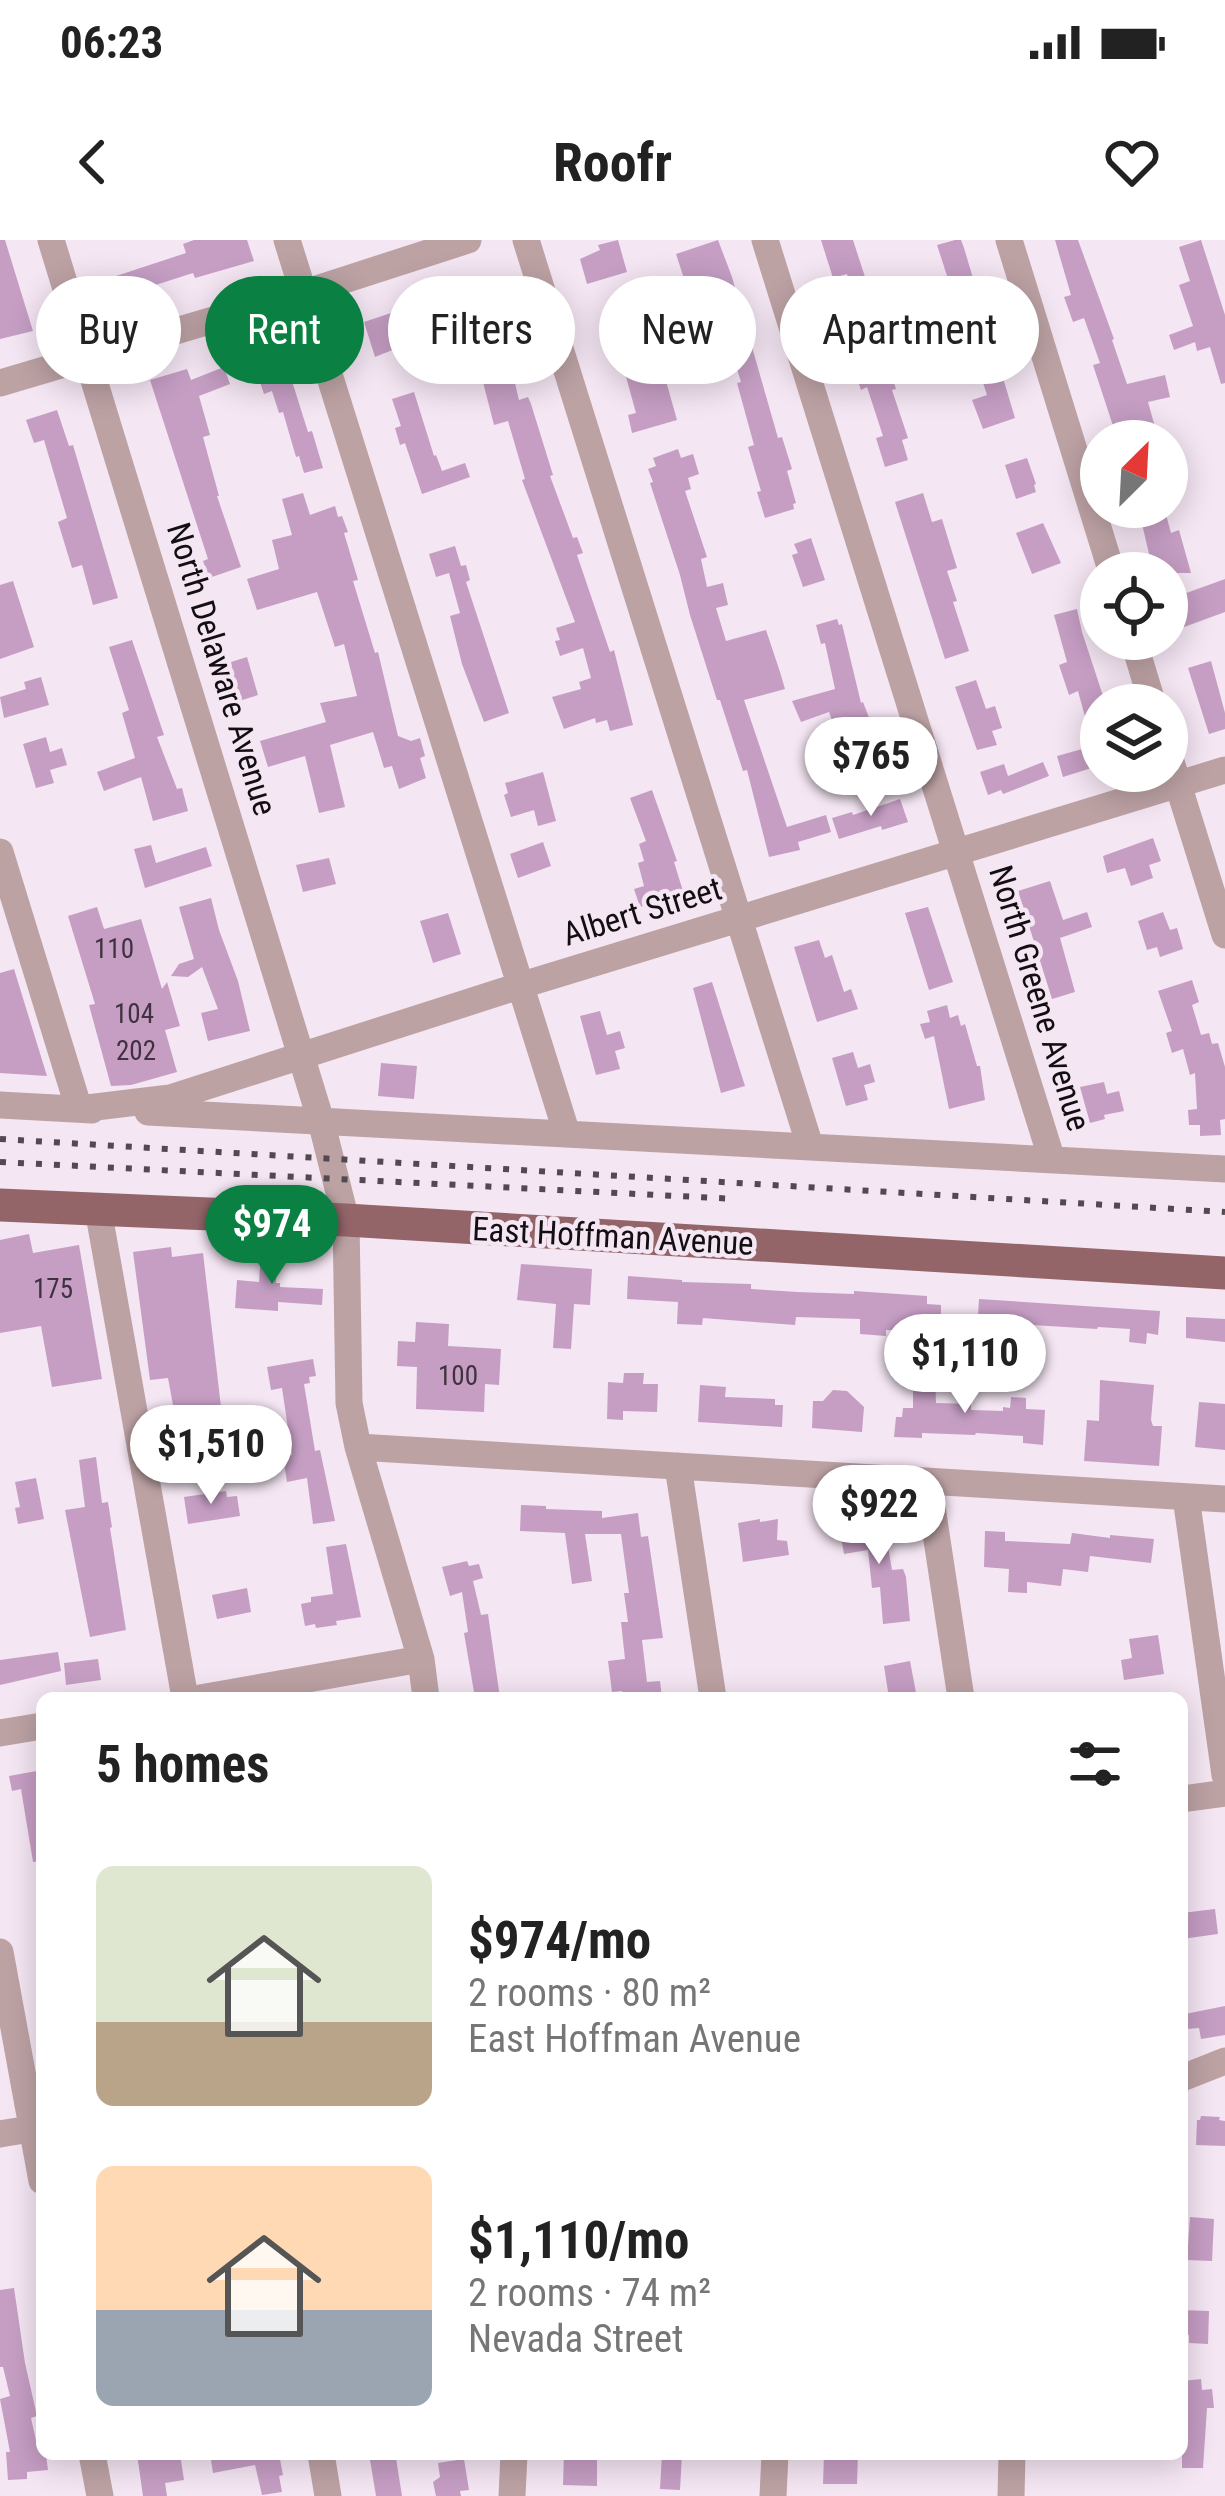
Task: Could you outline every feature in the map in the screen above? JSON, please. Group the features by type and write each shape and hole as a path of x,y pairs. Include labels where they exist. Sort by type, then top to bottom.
{"main road":[{"name":"East Hoffman Avenue","path":"0,1205 346,1220 1225,1273"}],"street":[{"name":"North Delaware Avenue","path":"51,240 62,276"},
{"path":"287,240 299,276"},
{"path":"357,276 469,240"},
{"path":"526,240 810,1146"},
{"name":"North Greene Avenue","path":"765,240 1052,1160"},
{"path":"1009,240 1106,552"},
{"path":"0,383 36,372"},
{"name":"North Delaware Avenue","path":"96,384 321,1120 346,1220 349,1402 426,1692"},
{"path":"332,384 567,1134"},
{"name":"Albert Street","path":"1188,782 1225,770"},
{"name":"Albert Street","path":"79,1109 170,1098 1154,792"},
{"path":"1180,792 1225,935"},
{"path":"0,852 79,1109"},
{"path":"0,1105 1225,1169"},
{"path":"98,1209 184,1692"},
{"path":"358,1447 1225,1499"},
{"path":"678,1466 712,1692"},
{"path":"928,1481 961,1692"},
{"path":"1186,1497 1225,1775"},
{"path":"234,1692 421,1659"},
{"path":"0,1733 36,1727"},
{"path":"1188,1798 1225,1793"},
{"path":"0,1952 36,2123"},
{"path":"1188,2076 1225,2061"},
{"path":"0,2134 36,2128"},
{"path":"93,2460 100,2496"},
{"path":"322,2460 328,2496"},
{"path":"512,2496 514,2460"},
{"path":"773,2496 775,2460"},
{"path":"1011,2496 1012,2460"}],"building":[{"path":"0,240 5,240 33,331 0,339"},
{"path":"247,240 254,261 195,278 193,273 116,276 186,253 183,244"},
{"path":"618,240 627,272 599,276 599,280 587,284 580,259 600,250 598,245"},
{"path":"718,240 732,276 683,276 676,254"},
{"path":"821,240 853,240 865,276 832,276"},
{"path":"961,240 972,276 947,276 937,245"},
{"path":"1055,240 1078,240 1127,384 1165,375 1170,397 1148,402 1153,420 1111,420 1093,365 1100,363 1084,318 1073,322 1064,297 1071,295"},
{"path":"1201,240 1225,315 1225,383 1221,384 1210,347 1197,351 1195,342 1174,350 1169,335 1193,326 1179,285 1190,281 1179,247"},
{"path":"388,314 388,352 375,357 364,322"},
{"path":"756,361 792,469 787,471 794,509 765,518 748,447 754,445 737,384 756,384"},
{"path":"187,369 191,380 205,374 205,384 230,384 199,396 210,435 203,437 217,496 241,567 209,578 203,561 208,559 151,384 181,384 181,371"},
{"path":"261,384 293,384 323,468 304,473 283,412 279,413 272,391 264,394"},
{"path":"484,384 515,384 519,400 528,397 531,404 550,476 583,553 577,555 610,652 614,650 633,725 610,731 607,720 596,723 595,718 564,729 552,697 581,689 579,682 591,678 583,648 560,656 556,628 575,622 522,480 508,421 494,425"},
{"path":"628,384 667,384 677,420 632,433 628,415 636,413"},
{"path":"859,384 894,384 892,390 908,438 902,440 908,460 885,467 876,438 883,436 867,387 861,390"},
{"path":"983,384 1005,384 1015,418 983,429 972,400 987,395"},
{"path":"414,392 442,471 465,463 470,477 422,494 405,443 400,445 395,428 401,426 392,399"},
{"path":"57,410 69,446 73,445 118,598 93,605 82,565 72,568 58,522 67,518 44,440 34,443 26,420"},
{"path":"678,449 681,458 693,454 699,474 688,478 691,489 685,491 707,557 701,559 707,587 723,583 728,605 716,608 726,641 766,630 785,689 744,700 787,827 826,815 831,832 798,842 800,850 769,857 747,770 743,771 690,615 648,469 656,466 653,458"},
{"path":"1027,458 1036,492 1016,499 1005,465"},
{"path":"303,493 310,515 335,506 338,517 342,516 358,580 353,581 378,652 398,736 411,741 420,738 425,756 420,758 426,778 399,789 392,766 384,768 373,732 330,745 345,807 319,813 305,756 268,767 260,741 326,722 320,703 357,696 344,644 335,647 317,592 257,610 247,579 279,569 272,540 292,535 282,499"},
{"path":"923,493 932,522 942,519 957,568 947,571 969,651 945,659 895,502"},
{"path":"1043,523 1061,563 1032,574 1016,533"},
{"path":"1143,528 1179,530 1185,552 1149,552"},
{"path":"811,538 825,580 803,587 792,555 798,553 794,544"},
{"path":"455,546 461,566 466,565 470,580 466,582 509,713 484,722 450,616 460,613 449,573 436,577 429,554"},
{"path":"1225,579 1225,612 1188,626 1188,592"},
{"path":"13,581 34,647 0,659 0,585"},
{"path":"1077,609 1080,660 1091,660 1099,684 1080,684 1080,698 1078,691 1069,695 1059,665 1067,662 1054,615"},
{"path":"837,619 887,772 863,778 853,738 839,739 829,712 801,722 792,701 835,689 816,625"},
{"path":"132,640 164,735 157,737 188,811 153,821 141,777 104,791 97,772 135,758 122,713 129,710 109,647"},
{"path":"247,657 258,695 226,705 215,667"},
{"path":"1211,661 1225,729 1209,734 1188,668"},
{"path":"41,677 49,705 4,718 0,697 26,689 24,682"},
{"path":"976,680 986,709 995,706 1002,728 992,731 997,745 977,750 955,687"},
{"path":"46,737 50,752 62,748 67,765 50,770 54,783 36,788 23,744"},
{"path":"1080,750 1080,772 1063,777 1057,756"},
{"path":"1043,762 1049,776 988,795 980,772 1004,764 1008,776"},
{"path":"543,772 556,821 538,826 534,810 511,817 505,783"},
{"path":"652,790 686,901 662,908 660,901 640,907 634,889 644,886 638,863 644,861 639,844 646,841 630,798"},
{"path":"900,799 908,822 839,839 832,818"},
{"path":"1153,838 1161,861 1149,865 1153,878 1131,886 1125,868 1107,873 1103,856"},
{"path":"543,842 551,866 518,878 510,854"},
{"path":"151,845 156,863 206,847 212,866 145,888 134,849"},
{"path":"329,858 336,884 303,892 296,865"},
{"path":"1050,881 1063,920 1087,912 1092,927 1060,938 1075,992 1052,999 1018,891"},
{"path":"211,898 250,1031 208,1041 201,1013 218,1009 202,967 188,977 171,976 179,964 194,959 179,907"},
{"path":"97,907 104,929 141,919 162,989 167,982 180,1026 165,1030 177,1072 111,1086 89,1005 95,1004 68,916"},
{"path":"928,907 953,982 929,990 905,913"},
{"path":"1163,912 1170,930 1177,928 1183,949 1160,957 1157,947 1147,950 1138,921"},
{"path":"448,913 461,954 433,963 420,921"},
{"path":"819,940 825,958 832,955 844,992 851,989 858,1009 817,1022 794,947"},
{"path":"14,969 47,1076 0,1073 0,973"},
{"path":"1192,980 1199,1002 1192,1005 1201,1035 1209,1033 1212,1044 1218,1043 1225,1067 1221,1135 1200,1136 1200,1125 1189,1125 1188,1110 1197,1109 1195,1073 1190,1075 1183,1049 1172,1053 1166,1033 1172,1031 1158,991"},
{"path":"712,982 745,1086 721,1093 693,988"},
{"path":"947,1005 950,1018 958,1015 961,1026 965,1024 980,1066 985,1100 949,1109 934,1036 925,1039 920,1024 930,1022 927,1011"},
{"path":"600,1011 607,1035 620,1031 625,1048 615,1051 620,1069 596,1075 580,1016"},
{"path":"853,1052 858,1068 870,1064 875,1082 864,1085 868,1100 846,1106 832,1058"},
{"path":"381,1063 417,1066 414,1099 378,1096"},
{"path":"1104,1082 1107,1094 1119,1091 1124,1111 1090,1123 1080,1087"},
{"path":"29,1234 33,1253 79,1245 102,1379 52,1387 41,1326 0,1333 0,1240"},
{"path":"262,1241 279,1242 276,1283 323,1289 322,1305 278,1302 278,1311 235,1308 237,1280 259,1282"},
{"path":"171,1247 172,1257 203,1253 221,1407 175,1416 168,1378 150,1380 133,1252"},
{"path":"521,1264 592,1269 590,1305 574,1304 571,1349 553,1348 556,1304 517,1300"},
{"path":"628,1276 751,1284 751,1289 927,1296 927,1304 941,1305 941,1320 926,1320 926,1331 886,1330 886,1336 860,1334 860,1319 796,1317 795,1325 703,1318 702,1325 677,1324 678,1302 627,1299"},
{"path":"979,1299 1160,1311 1158,1335 1147,1333 1146,1344 1129,1342 1130,1329 1000,1323 1000,1332 977,1331"},
{"path":"1186,1317 1225,1319 1225,1342 1186,1338"},
{"path":"416,1322 449,1324 448,1346 501,1349 499,1385 485,1384 484,1412 416,1409 417,1367 397,1366 398,1341 415,1342"},
{"path":"313,1359 316,1376 304,1384 315,1451 320,1450 335,1521 313,1524 307,1478 287,1482 283,1457 292,1455 282,1388 271,1390 267,1367"},
{"path":"913,1370 935,1370 936,1403 1003,1411 1003,1407 1010,1408 1011,1397 1026,1398 1026,1409 1045,1410 1043,1445 1023,1443 1023,1436 976,1433 894,1437 896,1417 902,1417 903,1408 913,1408"},
{"path":"624,1373 644,1373 643,1384 658,1384 657,1412 623,1411 623,1420 607,1419 608,1382 623,1383"},
{"path":"1100,1380 1154,1385 1151,1420 1153,1426 1162,1426 1159,1466 1084,1461 1087,1420 1099,1421"},
{"path":"700,1385 726,1387 725,1397 775,1399 775,1405 783,1405 782,1427 698,1422"},
{"path":"833,1390 847,1391 864,1407 862,1432 812,1428 813,1401 823,1401"},
{"path":"1199,1402 1225,1404 1225,1450 1195,1447"},
{"path":"96,1457 102,1503 108,1502 126,1630 90,1637 65,1510 85,1507 79,1460"},
{"path":"36,1478 44,1519 18,1524 15,1482"},
{"path":"226,1491 227,1497 237,1496 240,1516 188,1524 184,1497"},
{"path":"521,1505 602,1511 602,1518 638,1513 641,1537 648,1536 663,1638 642,1640 647,1682 660,1681 661,1692 612,1692 608,1661 625,1659 621,1622 628,1622 621,1534 585,1534 592,1581 572,1584 565,1533 520,1531"},
{"path":"883,1518 892,1570 903,1569 906,1577 910,1621 883,1624 880,1587 872,1588 868,1550 844,1554 839,1526"},
{"path":"778,1519 777,1540 787,1541 789,1555 743,1562 738,1523"},
{"path":"985,1531 1005,1532 1005,1541 1070,1544 1072,1533 1154,1539 1151,1563 1090,1556 1088,1572 1063,1569 1061,1586 1027,1582 1027,1593 1008,1592 1009,1569 984,1567"},
{"path":"346,1544 361,1617 336,1621 337,1625 305,1626 301,1604 311,1602 311,1597 333,1594 326,1547"},
{"path":"467,1561 469,1566 479,1564 483,1578 473,1581 481,1615 488,1614 499,1692 474,1692 462,1592 450,1596 442,1567"},
{"path":"247,1588 251,1612 217,1619 212,1595"},
{"path":"1158,1635 1164,1674 1124,1680 1121,1660 1132,1658 1129,1639"},
{"path":"58,1652 61,1671 0,1685 0,1660"},
{"path":"98,1659 101,1680 66,1685 64,1663"},
{"path":"910,1661 916,1692 888,1692 884,1666"},
{"path":"36,1771 36,1862 21,1789 12,1791 9,1776"},
{"path":"1215,1909 1218,1934 1188,1938 1188,1912"},
{"path":"1225,2006 1225,2035 1201,2039 1199,2028 1188,2029 1188,2013"},
{"path":"1201,2116 1225,2121 1225,2146 1196,2145"},
{"path":"1190,2217 1214,2219 1212,2261 1188,2260"},
{"path":"14,2288 36,2412 31,2418 36,2460 47,2460 48,2470 27,2472 27,2479 8,2480 6,2452 10,2452 0,2399 10,2396 0,2367 0,2290"},
{"path":"1188,2310 1209,2311 1208,2344 1189,2343"},
{"path":"1201,2379 1202,2390 1212,2389 1214,2408 1207,2408 1203,2468 1182,2468 1182,2460 1188,2460 1188,2380"},
{"path":"138,2460 181,2460 184,2480 165,2483 167,2496 143,2496"},
{"path":"211,2460 280,2460 282,2492 262,2495 255,2465 213,2473"},
{"path":"370,2460 396,2460 402,2496 376,2496"},
{"path":"464,2460 469,2490 460,2491 461,2496 436,2496 433,2482 440,2477 438,2463"},
{"path":"564,2460 597,2460 597,2486 563,2485"},
{"path":"662,2460 682,2460 680,2490 660,2489"},
{"path":"824,2460 858,2460 857,2484 823,2484"}],"railway":[{"path":"0,1139 1225,1212"},
{"path":"0,1162 737,1199"}]}
